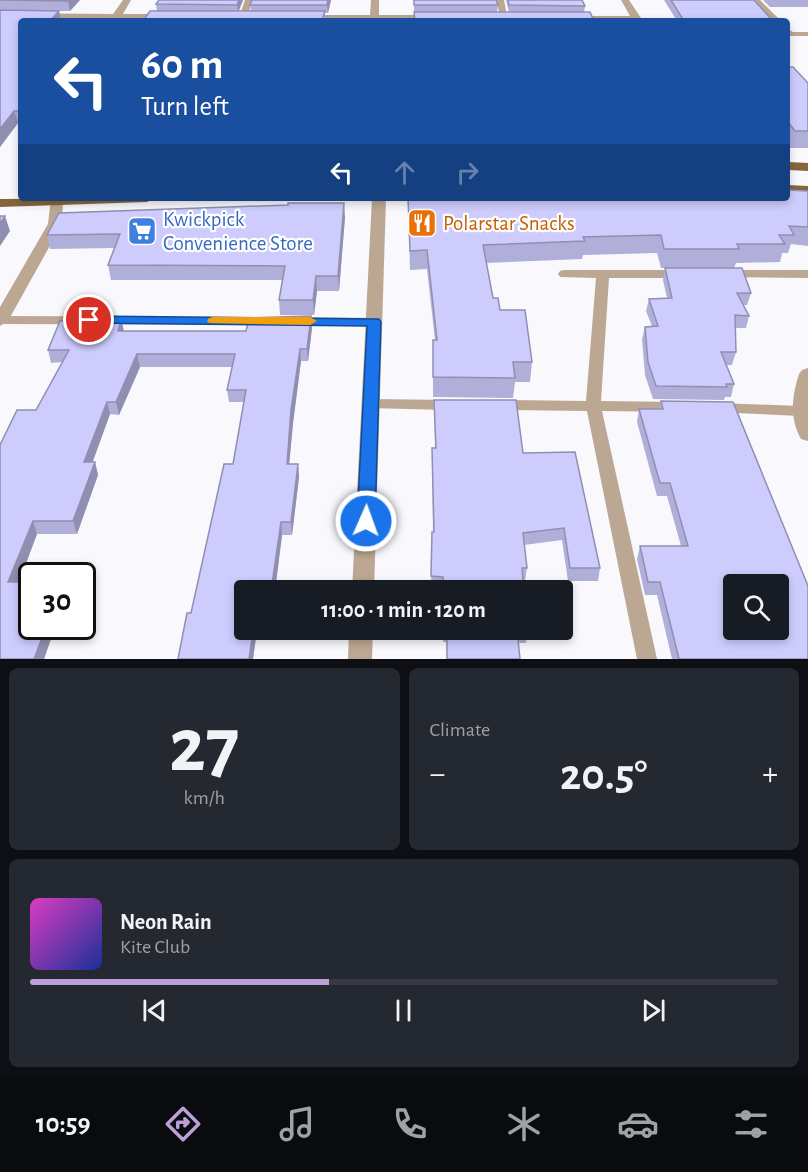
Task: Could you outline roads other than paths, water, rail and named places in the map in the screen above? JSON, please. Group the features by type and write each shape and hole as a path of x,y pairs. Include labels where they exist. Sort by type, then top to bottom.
{"main road":[{"path":"790,166 808,167"},
{"path":"790,189 808,190"},
{"path":"0,203 56,201"}],"street":[{"path":"116,17 128,0"},
{"path":"374,18 375,0"},
{"path":"625,0 636,18"},
{"path":"0,16 175,17"},
{"path":"231,17 254,17"},
{"path":"298,17 449,18"},
{"path":"2,313 55,224 56,201"},
{"path":"363,580 379,201"},
{"path":"808,374 800,401 800,411 808,434"},
{"path":"360,659 361,640"}],"lane":[{"path":"243,17 249,0"},
{"path":"500,0 505,18"},
{"path":"756,0 774,18"},
{"path":"790,33 808,34"},
{"path":"564,274 808,274"},
{"path":"603,274 592,406 648,659"},
{"path":"2,313 374,322"},
{"path":"371,404 701,407 800,411"}],"place":[{"name":"Polarstar Snacks","path":"422,223"},
{"name":"Kwickpick Convenience Store","path":"142,231"}]}
